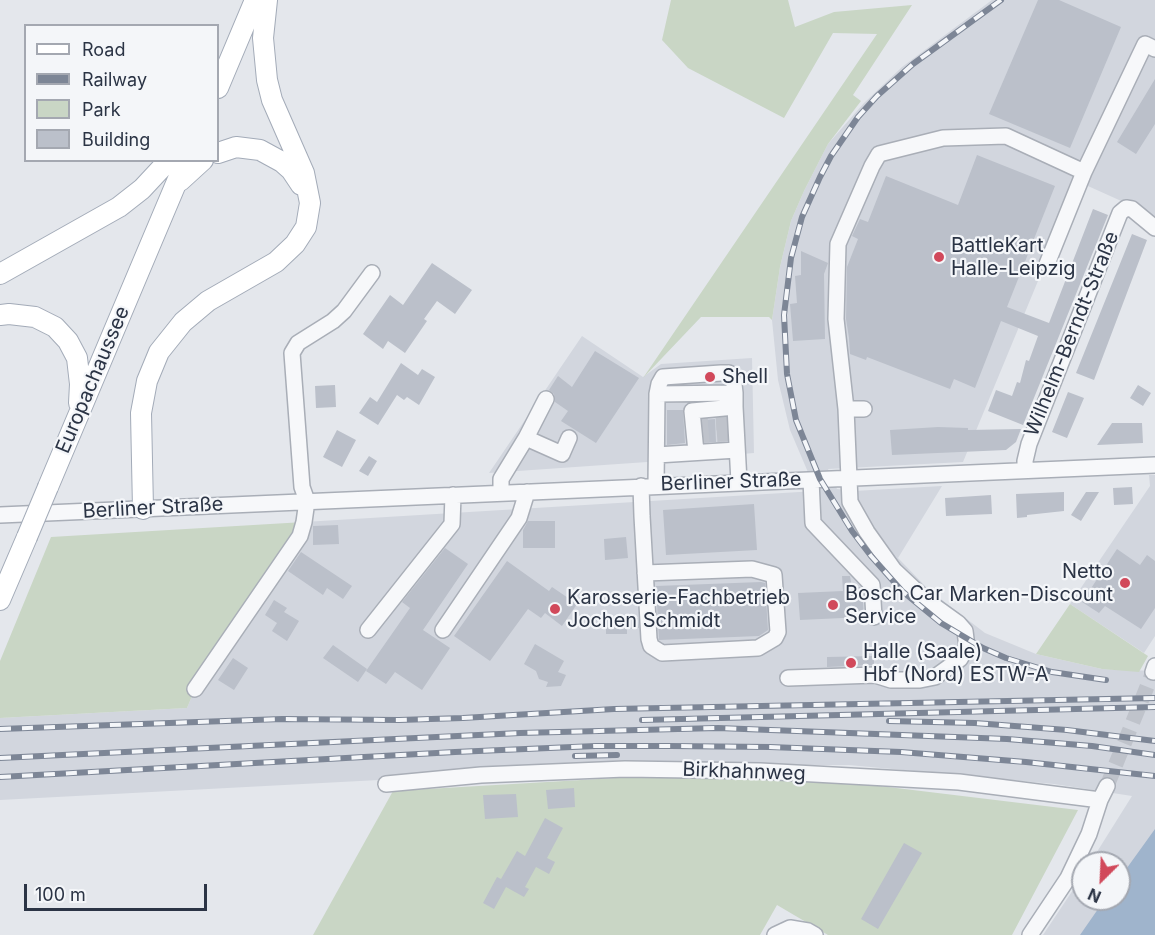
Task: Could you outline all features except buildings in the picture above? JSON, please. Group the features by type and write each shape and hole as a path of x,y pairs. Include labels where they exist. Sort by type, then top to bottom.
{"main road":[{"path":"219,86 255,0"},
{"path":"143,509 141,414 147,381 159,352 183,322 208,301 276,262 295,244 306,227 310,203 304,174 272,100 267,81 263,38 267,0"},
{"path":"219,153 236,147 260,150 273,155 291,170 310,203"},
{"path":"0,274 119,207 142,189 167,162"},
{"name":"Europachaussee","path":"0,600 185,162"},
{"path":"176,185 201,162"},
{"path":"0,315 35,317 55,327 68,341 77,358 80,384 78,417"}],"street":[{"path":"1047,264 1084,172 1145,44 1155,49"},
{"path":"788,678 874,675 891,680 920,680 935,677 960,659 967,648 965,631 958,623 926,600 894,570 867,532 850,502 846,409 836,319 838,244 879,154 943,138 1006,136 1084,172"},
{"name":"Wilhelm-Berndt-Straße","path":"1025,470 1029,444 1120,213 1126,208 1132,209 1155,228"},
{"path":"195,689 300,537 307,501 302,487 292,353 298,343 333,321 344,311 372,273"},
{"path":"645,573 752,569 774,575 778,632 775,638 758,648 662,653 651,646 649,639 645,573 648,485 657,455 657,394 735,400"},
{"path":"501,493 501,479 546,399"},
{"path":"735,400 739,482"},
{"path":"696,452 692,411 735,400"},
{"path":"846,409 864,409"},
{"path":"526,438 562,454 569,438"},
{"path":"657,455 737,450"},
{"name":"Berliner Straße","path":"0,515 648,485 1155,465"},
{"path":"811,480 813,523 872,585 874,617"},
{"path":"443,630 519,518 527,492"},
{"path":"368,630 452,524 453,495"},
{"name":"Birkhahnweg","path":"386,784 481,775 625,769 760,771 1104,793 1089,834 1068,878 1030,935"},
{"path":"775,935 790,928 808,931 815,935"}],"shaded area":[{"path":"992,0 1155,0 1155,222 1128,204 1079,182 963,462 828,469 837,489 854,491 942,486 898,558 929,590 985,633 1036,654 1102,669 1155,671 1155,935 1043,935 1071,893 1071,911 1131,911 1131,851 1098,851 1132,796 1054,784 849,765 663,765 0,800 0,718 187,708 195,689 304,522 816,491 790,430 778,380 772,320 780,267 791,221 828,144 864,103 902,67"},
{"path":"582,336 643,377 661,364 752,358 754,453 489,473"},
{"path":"1149,475 1155,475 1155,636 1144,653 1070,604 1150,486"}],"green space":[{"path":"671,0 788,0 795,27 834,12 912,5 853,95 861,101 828,144 804,191 791,221 780,267 772,320 769,317 701,317 643,378 877,34 833,33 784,118 688,68 662,40"},
{"path":"304,522 195,689 187,708 0,718 0,661 51,537"},
{"path":"1070,604 1148,656 1139,672 1102,669 1036,654"},
{"path":"650,776 855,783 1078,810 1012,935 828,935 777,905 760,935 313,935 393,791"}],"water":[{"path":"1155,829 1155,935 1080,935 1097,911 1131,911 1131,862"}],"tunnel":[{"path":"693,424 736,422"},
{"path":"694,436 737,433"},
{"path":"1107,786 1153,672"}],"railway":[{"path":"1001,0 913,64 877,96 858,117 831,156 802,217 791,258 784,315 787,374 796,420 820,479 852,531 902,591 941,623 983,648 1006,658 1052,672 1106,680"},
{"path":"0,729 282,719 463,718 614,709 1155,698"},
{"path":"642,720 1155,707"},
{"path":"889,721 975,723 1067,730 1155,741"},
{"path":"0,758 520,733 718,728 1007,739 1092,746 1155,755"},
{"path":"0,777 596,746 770,747 901,752 1026,762 1155,776"},
{"path":"575,756 617,755"}],"place":[{"name":"BattleKart Halle-Leipzig","path":"939,257"},
{"name":"Shell","path":"710,377"},
{"name":"Netto Marken-Discount","path":"1125,583"},
{"name":"Bosch Car Service","path":"833,605"},
{"name":"Karosserie-Fachbetrieb Jochen Schmidt","path":"555,609"},
{"name":"Halle (Saale) Hbf (Nord) ESTW-A","path":"851,663"}]}
